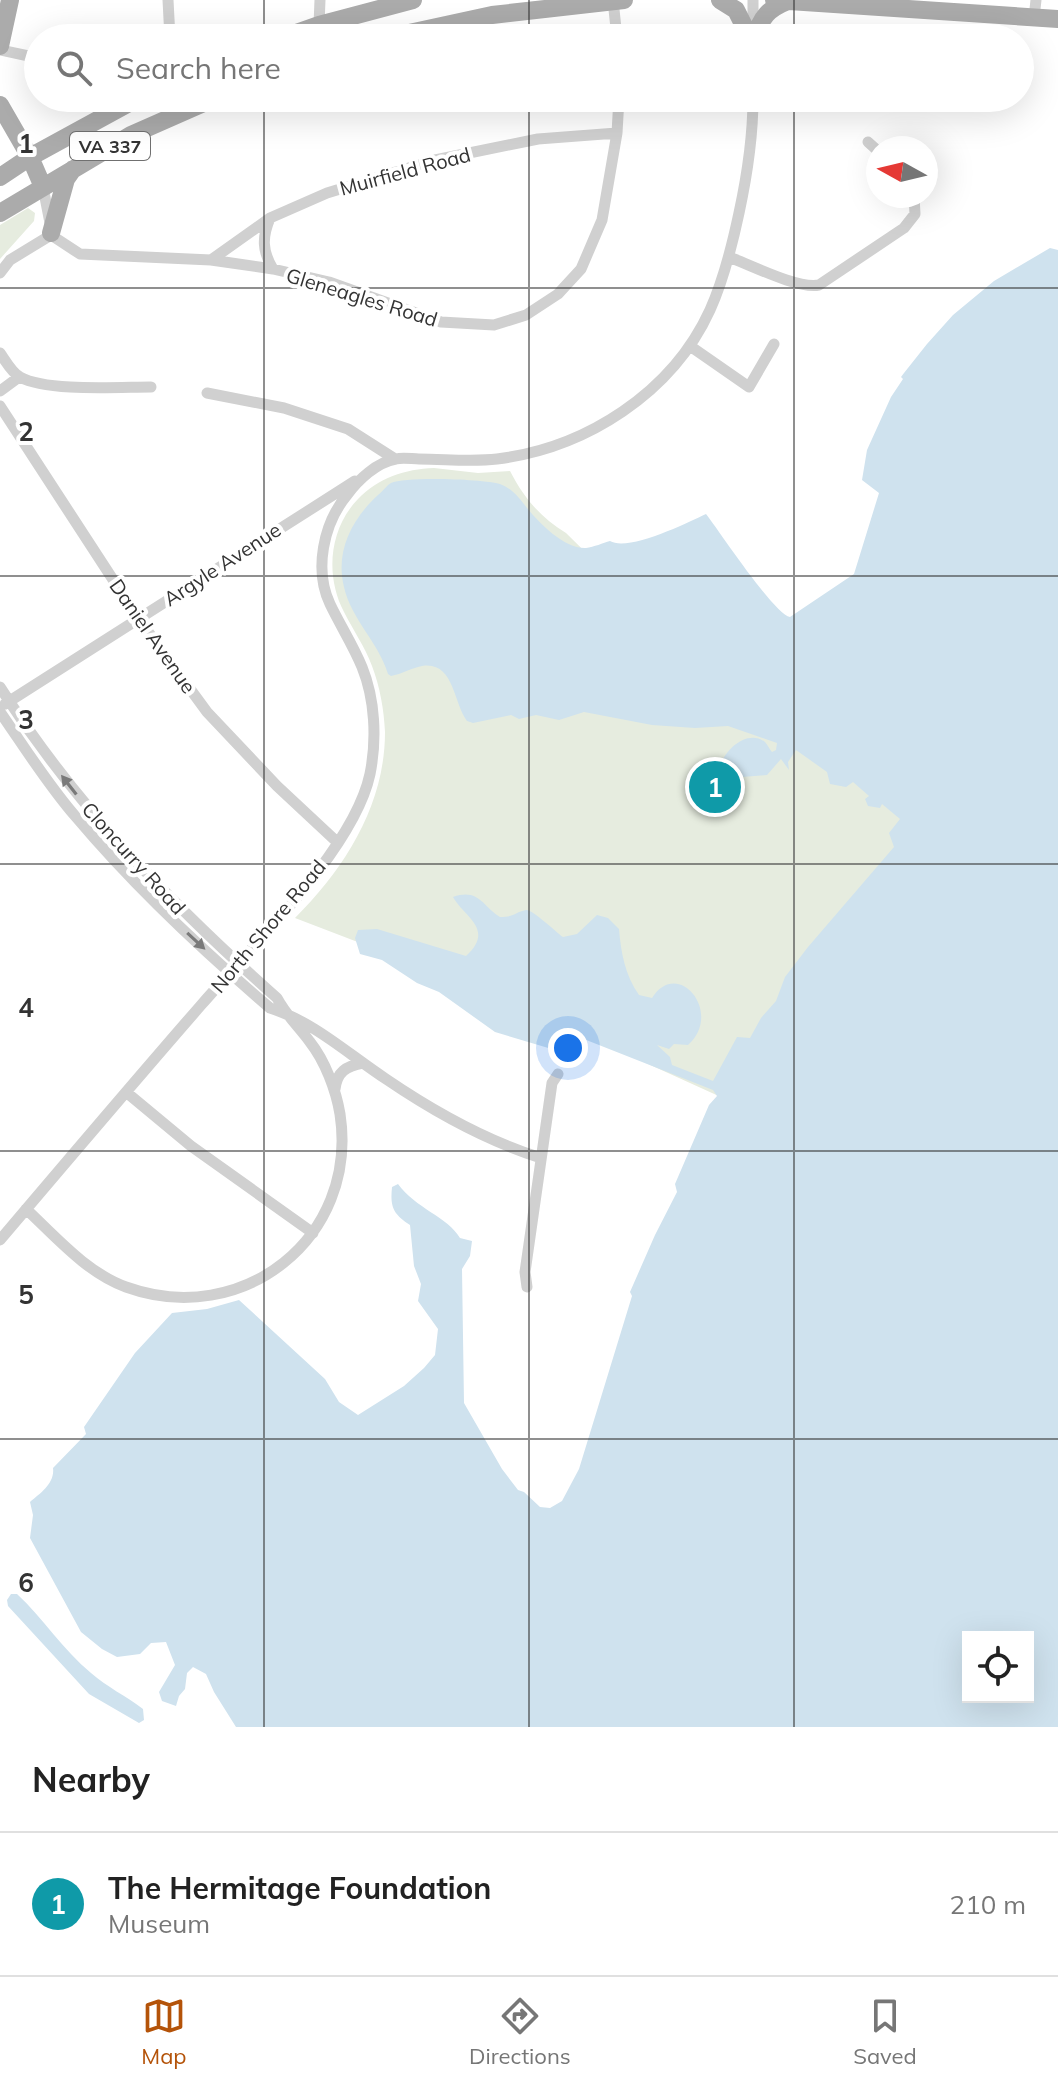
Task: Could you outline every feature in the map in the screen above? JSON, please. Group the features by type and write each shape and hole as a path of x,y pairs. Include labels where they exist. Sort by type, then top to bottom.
{"main road":[{"path":"0,48 10,0"},
{"path":"343,24 413,0"},
{"path":"451,24 492,15 624,0"},
{"path":"720,0 736,10 744,24"},
{"path":"774,0 1035,9 1058,19"},
{"path":"759,24 767,12 789,1"},
{"path":"0,105 30,157 43,187"},
{"name":"VA 337","path":"0,177 106,112"},
{"name":"VA 337","path":"0,213 168,112"},
{"path":"51,234 66,179 75,167"}],"street":[{"path":"168,0 169,24"},
{"path":"320,0 320,24"},
{"path":"613,0 616,24"},
{"path":"753,0 753,24"},
{"path":"0,48 24,54"},
{"name":"Gleneagles Road","path":"51,234 80,254 211,260 273,269 329,282 441,322 494,325 526,315 558,294 581,269 602,220 618,112"},
{"name":"North Shore Road","path":"0,1240 315,876 359,805 367,784 374,747 369,688 362,666 328,600 322,565 327,531 346,496 365,474 395,459 497,459 547,449 575,439 632,405 655,385 690,346 710,310 729,257 749,159 752,112"},
{"name":"Muirfield Road","path":"211,260 270,218 327,193 435,160 538,139 617,133"},
{"path":"0,273 10,260 51,234 43,187"},
{"path":"729,257 795,282 819,285 904,228 915,214 915,208"},
{"path":"270,218 264,250 273,269"},
{"path":"690,346 749,387 774,344"},
{"path":"0,353 19,377 67,387 151,387"},
{"path":"0,391 19,377"},
{"path":"207,393 284,408 348,429 395,459"},
{"name":"Daniel Avenue","path":"0,406 138,618 207,712 277,786 337,842"},
{"name":"Argyle Avenue","path":"3,707 365,474"},
{"path":"305,510 316,512 324,520 327,531"},
{"name":"Cloncurry Road","path":"0,687 3,707 75,816 154,901 229,973 270,1008 318,1031 387,1080 471,1129 541,1158"},
{"name":"Cloncurry Road","path":"3,707 172,902 277,998 285,1013"},
{"path":"26,1209 78,1257 124,1286 181,1298 234,1292 260,1279 304,1245 313,1233 332,1198 339,1172 342,1130 335,1094 311,1044 285,1013"},
{"path":"335,1094 341,1072 363,1063"},
{"path":"527,1287 525,1272 541,1158 552,1083 558,1074"},
{"path":"126,1092 191,1146 313,1233"}],"shaded area":[{"path":"28,208 35,213 34,221 0,259 0,225"},
{"path":"434,468 478,473 510,471 521,490 541,513 566,533 765,729 1058,791 734,1103 613,1048 569,988 402,959 295,918 330,878 359,834 378,785 383,759 385,732 377,682 334,583 332,568 336,538 348,511 374,485 402,473"}],"water":[{"path":"1050,248 1058,250 1058,1727 236,1727 206,1674 193,1667 187,1673 185,1689 176,1706 162,1701 159,1692 175,1665 166,1642 151,1643 140,1654 117,1657 102,1649 81,1632 30,1538 33,1515 30,1502 50,1483 53,1468 86,1434 84,1427 135,1353 172,1313 207,1309 239,1300 325,1379 339,1402 358,1415 404,1386 435,1355 438,1329 418,1301 421,1284 414,1266 410,1225 392,1205 392,1187 398,1184 413,1200 448,1224 460,1238 472,1241 470,1256 462,1269 464,1403 502,1469 518,1490 540,1507 550,1508 562,1501 579,1469 632,1296 630,1292 677,1192 675,1184 709,1105 717,1096 713,1090 566,1032 563,1033 560,1050 555,1050 495,1032 439,992 417,983 382,960 360,954 355,938 358,930 377,929 466,956 474,947 478,931 453,897 475,896 500,917 529,911 563,937 577,934 597,915 608,918 619,929 624,964 639,995 652,998 662,987 674,984 684,986 693,994 701,1018 698,1032 688,1045 674,1044 669,1049 657,1045 670,1057 672,1065 713,1081 737,1037 750,1038 761,1018 776,1001 785,977 894,847 889,833 900,819 882,804 880,808 868,806 865,799 869,796 853,782 846,787 830,784 827,772 796,750 788,762 789,770 781,759 767,775 729,778 719,774 723,759 741,741 757,738 765,742 772,752 776,750 777,743 728,726 695,728 652,725 584,712 559,720 536,715 519,719 511,715 473,723 467,721 447,676 441,670 422,666 391,676 388,674 344,587 342,561 353,525 391,483 428,479 492,482 505,486 554,534 578,547 610,541 630,543 643,540 706,514 760,588 790,617 854,574 879,493 862,480 867,450 891,397 903,379 901,377 953,315 994,281"},
{"path":"11,1594 17,1594 91,1673 143,1709 144,1720 139,1723 89,1694 8,1606 7,1600"}],"place":[{"name":"The Hermitage Foundation","path":"715,787"}]}
